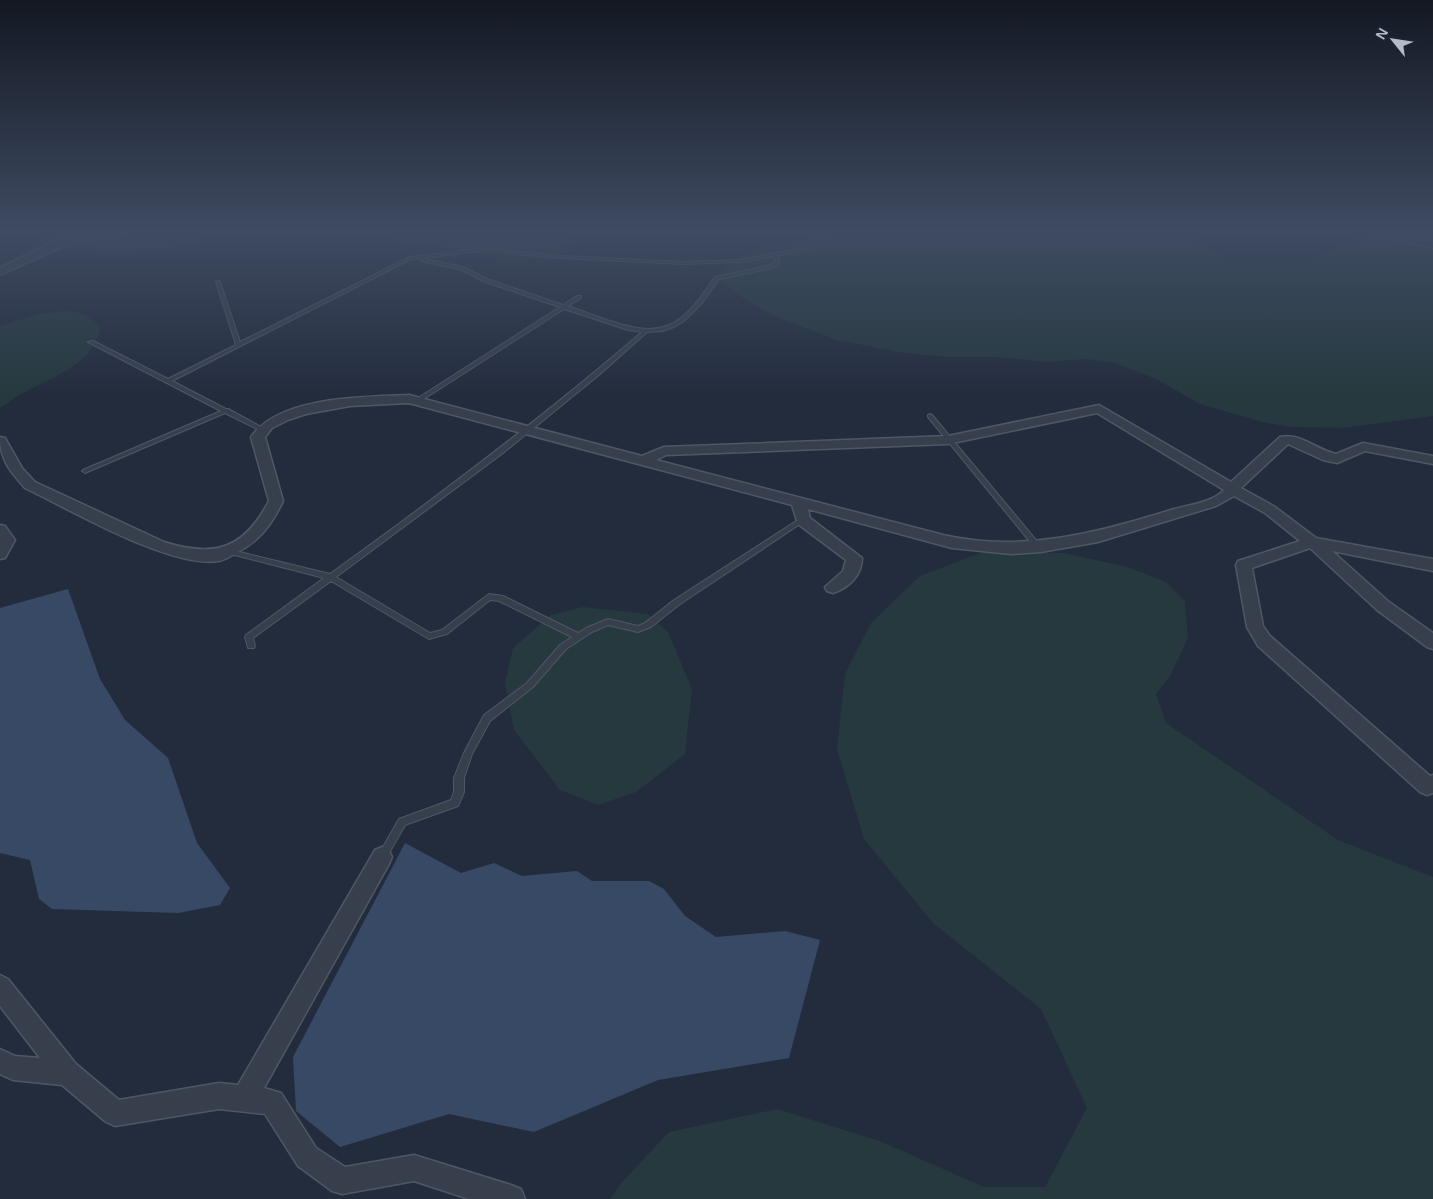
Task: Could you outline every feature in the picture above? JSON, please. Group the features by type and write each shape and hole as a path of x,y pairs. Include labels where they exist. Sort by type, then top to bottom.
{"street":[{"path":"0,441 17,470 30,485 160,546 184,554 218,556 247,541 266,521 276,501 258,437 262,429 276,419 303,410 380,400 417,401 798,503 904,530 982,547 1038,547 1098,538 1211,503 1226,496 1285,440 1295,441 1328,458 1337,459 1363,447 1433,460"},
{"path":"643,461 664,451 854,442 948,440 1099,409 1232,490 1270,510 1312,542 1383,606 1433,642"},
{"path":"798,503 803,520 854,558 855,568 848,577 833,587"},
{"path":"0,530 7,540 0,554"},
{"path":"1433,565 1312,542 1244,565 1255,627 1264,641 1427,786 1433,784"},
{"path":"244,1099 382,857"},
{"path":"0,987 67,1073 115,1113 219,1096 272,1102 307,1157 342,1180 414,1168 502,1198 511,1199"},
{"path":"0,1062 13,1068 67,1073"}],"lane":[{"path":"219,285 238,344"},
{"path":"168,381 356,285"},
{"path":"500,285 645,332 674,326 703,301 713,285"},
{"path":"417,401 579,297"},
{"path":"251,646 249,637 529,431 624,353 645,332"},
{"path":"91,342 262,429"},
{"path":"85,471 227,410"},
{"path":"930,416 1038,547"},
{"path":"382,857 402,822 455,803 462,770 487,718 530,685 563,647 608,622 638,629 648,625 677,602 803,520"},
{"path":"227,551 330,577 429,636 444,632 489,597 500,598 578,637"}],"green space":[{"path":"727,285 1433,285 1433,416 1343,428 1291,427 1262,422 1200,404 1156,379 1115,363 1087,359 1047,362 995,357 947,357 904,353 837,340 774,316 738,295"},
{"path":"68,311 85,314 100,327 90,351 81,360 59,375 20,395 0,408 0,326 39,314"},
{"path":"983,552 1063,553 1128,567 1166,582 1185,601 1188,638 1170,676 1156,694 1166,723 1338,840 1433,877 1433,1199 610,1199 623,1181 669,1132 777,1109 880,1141 984,1187 1045,1187 1087,1108 1041,1009 933,923 864,839 837,749 845,674 871,623 920,576"},
{"path":"583,607 648,614 668,632 692,689 685,754 636,792 598,805 560,790 514,730 505,683 513,648 551,615"}],"water":[{"path":"68,589 100,679 125,720 168,758 197,843 230,888 220,905 178,913 52,909 39,899 30,860 0,853 0,608"},
{"path":"405,843 461,873 494,863 522,876 577,871 592,881 649,881 664,889 685,916 716,937 785,931 820,940 789,1058 658,1080 534,1132 449,1114 340,1147 296,1111 293,1057"}]}
